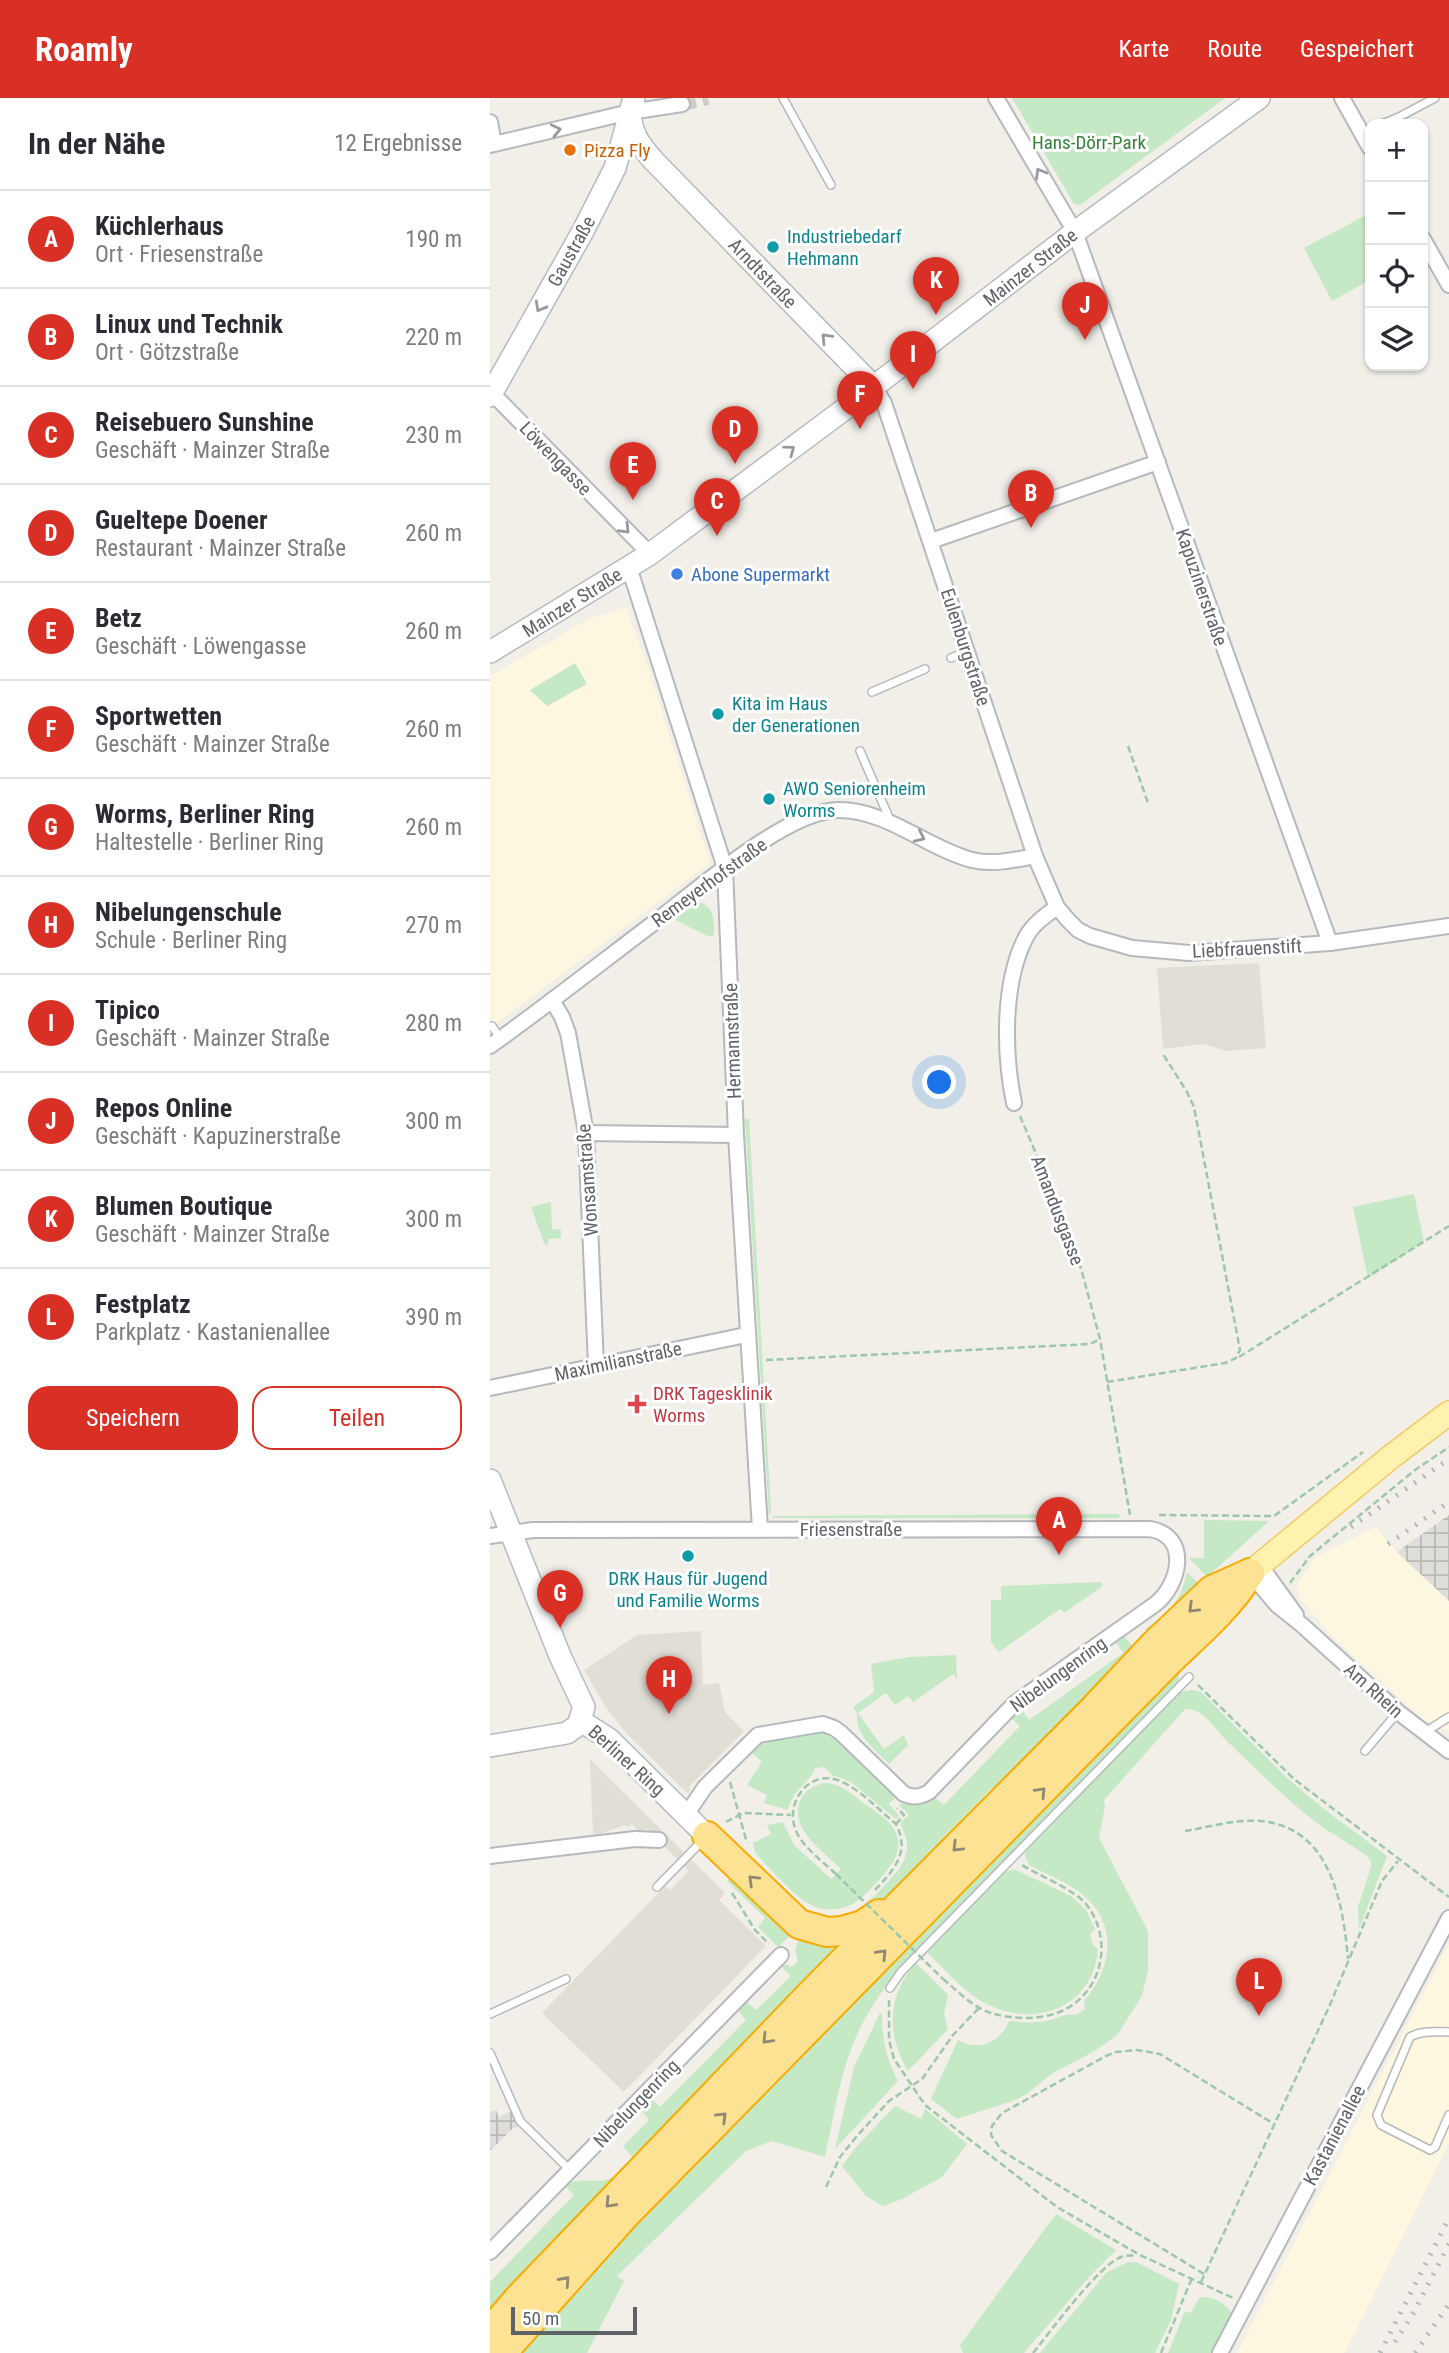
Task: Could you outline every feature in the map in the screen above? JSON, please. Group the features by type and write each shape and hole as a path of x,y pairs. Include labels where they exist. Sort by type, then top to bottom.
{"highway":[{"path":"490,2332 547,2268 810,1994 1093,1710 1155,1644 1212,1590 1255,1569"},
{"path":"502,2353 625,2215 1227,1605 1255,1569"},
{"path":"706,1836 799,1924 810,1928 842,1931 863,1925 916,1889"}],"main road":[{"name":"Mainzer Straße","path":"490,652 650,554 874,387 1075,232 1259,98"},
{"name":"Arndtstraße","path":"632,105 632,131 653,160 874,387"},
{"name":"Gaustraße","path":"491,393 615,168 632,105"},
{"path":"615,168 634,155 653,160"},
{"path":"1255,1569 1392,1456 1449,1413"},
{"name":"Berliner Ring","path":"490,1480 500,1534 582,1702 584,1707 581,1721 609,1739 706,1836"},
{"path":"490,1746 560,1735 578,1726 581,1721"}],"street":[{"name":"Kapuzinerstraße","path":"996,98 1075,232 1330,943"},
{"path":"1342,98 1365,129"},
{"path":"490,122 492,145 632,105 682,104"},
{"path":"1426,245 1449,285"},
{"name":"Eulenburgstraße","path":"874,387 884,403 1035,856 1057,906"},
{"name":"Löwengasse","path":"491,393 650,554"},
{"path":"931,541 1158,462"},
{"name":"Hermannstraße","path":"629,567 725,868 736,1135 760,1529"},
{"name":"Remeyerhofstraße","path":"494,1037 552,1000 725,868 780,830 817,814 838,810 858,813 892,824 971,860 1002,862 1035,856"},
{"path":"1014,1104 1008,1074 1007,1042 1010,995 1018,958 1027,935 1057,906"},
{"name":"Liebfrauenstift","path":"1057,906 1078,930 1105,942 1132,948 1189,953 1330,943 1449,926"},
{"name":"Wonsamstraße","path":"552,1000 568,1033 586,1133 596,1365"},
{"path":"586,1133 736,1135"},
{"name":"Maximilianstraße","path":"490,1388 747,1335"},
{"name":"Friesenstraße","path":"500,1534 760,1529 1134,1529 1163,1531 1173,1544 1176,1556"},
{"name":"Nibelungenring","path":"724,1768 758,1735 828,1724 841,1733 904,1794 919,1797 929,1792 1015,1703 1162,1599 1174,1580 1176,1556"},
{"name":"Am Rhein","path":"1255,1569 1280,1591 1302,1625"},
{"name":"Am Rhein","path":"1255,1569 1276,1605 1302,1625 1398,1712 1449,1751"},
{"path":"686,1815 705,1787 724,1768"},
{"path":"490,1856 635,1839 659,1840"},
{"name":"Kastanienallee","path":"1220,2353 1449,1918"},
{"name":"Nibelungenring","path":"490,2252 781,1955"}],"lane":[{"path":"783,98 831,185"},
{"path":"1394,119 1435,98"},
{"path":"951,658 967,651"},
{"path":"872,692 925,669"},
{"path":"860,751 892,824"},
{"path":"890,1988 901,1972 1189,1677"},
{"path":"1365,1751 1398,1712"},
{"path":"1424,1732 1449,1717"},
{"path":"657,1887 706,1836"},
{"path":"490,2014 566,1979"},
{"path":"1449,2032 1417,2033 1410,2038 1377,2115 1381,2125 1428,2150 1435,2147 1449,2115"},
{"path":"490,2053 520,2121 570,2170"}],"path":[{"path":"1128,746 1148,803"},
{"path":"1163,1054 1187,1092 1199,1126 1240,1350 1236,1359"},
{"name":"Amandusgasse","path":"1014,1104 1067,1226 1100,1339 1134,1529"},
{"path":"1107,1382 1225,1363 1245,1355 1449,1226"},
{"path":"766,1360 1090,1343 1100,1339"},
{"path":"1280,1591 1294,1580 1310,1556 1449,1447"},
{"path":"1156,1515 1274,1516 1370,1448"},
{"path":"1189,1677 1294,1779 1449,1898"},
{"path":"724,1768 733,1790 747,1843"},
{"path":"861,1903 898,1863 903,1846 896,1824 848,1786 831,1778 816,1780 806,1786 796,1798 792,1815 797,1834 836,1874 943,1979 979,2008 998,2015 1030,2018 1047,2016 1065,2009 1081,1998 1092,1985 1101,1964 1103,1949 1099,1927 1085,1903 1077,1896 1010,1859"},
{"path":"896,1824 904,1815 901,1812"},
{"path":"743,1813 792,1815"},
{"path":"1185,1831 1235,1822 1262,1821 1290,1829 1310,1843 1324,1863 1338,1893 1349,1962"},
{"path":"1200,2282 1349,1962 1382,1881 1399,1860"},
{"path":"732,1892 755,1930 781,1955"},
{"path":"890,1988 889,2040 894,2059 925,2105 1047,2199 1140,2255 1245,2304"},
{"path":"826,2187 841,2157 857,2136 889,2101 922,2079 953,2035 979,2008"},
{"path":"1204,2274 1002,2151 991,2135 992,2126 1002,2113 1106,2056 1137,2050 1160,2054 1274,2124"},
{"path":"1033,2353 1096,2277 1123,2256 1140,2255"},
{"path":"1161,2353 1192,2278"}],"shaded area":[{"path":"626,607 710,863 490,1028 490,676 589,619"},
{"path":"1259,963 1266,1048 1226,1051 1203,1044 1163,1049 1157,968"},
{"path":"1449,1515 1449,1601 1397,1552"},
{"path":"1376,1527 1397,1552 1449,1601 1449,1732 1423,1719 1333,1638 1299,1597 1297,1584 1316,1557"},
{"path":"701,1631 703,1685 719,1683 725,1712 744,1731 689,1787 691,1789 687,1793 627,1734 605,1706 584,1670 637,1635"},
{"path":"590,1759 725,1893 719,1900 766,1946 624,2092 542,2013 665,1886 670,1890 689,1871 646,1828 641,1833 632,1824 629,1827 625,1825 593,1837"},
{"path":"1449,1944 1449,2143 1352,2338 1344,2353 1237,2353"},
{"path":"496,2110 499,2117 511,2111 518,2127 513,2128 490,2151 490,2112"}],"green space":[{"name":"Hans-Dörr-Park","path":"1012,98 1225,98 1080,205 1074,204"},
{"path":"1365,216 1365,283 1332,301 1304,248"},
{"path":"575,663 587,684 547,706 530,690"},
{"path":"699,902 711,911 714,936 708,936 674,917 693,903"},
{"path":"745,1119 749,1119 771,1512 769,1515"},
{"path":"1414,1194 1424,1242 1368,1278 1353,1207"},
{"path":"551,1202 552,1229 561,1230 561,1238 548,1239 548,1246 544,1243 531,1207"},
{"path":"1121,1514 1118,1518 772,1518 774,1516"},
{"path":"1204,1520 1269,1521 1207,1577 1189,1558 1204,1558"},
{"path":"1187,1572 1204,1589 1027,1763 990,1790 871,1912 865,1916 806,1921 805,1911 818,1916 840,1916 851,1913 869,1900 897,1872 906,1855 906,1839 900,1823 909,1815 900,1803 918,1805 935,1798 944,1805 1020,1726 1010,1717 1021,1709 1029,1720 1123,1653 1116,1642 1124,1636 1133,1647 1149,1635 1145,1629 1173,1605"},
{"path":"1101,1582 1103,1586 1064,1613 1060,1609 999,1652 991,1642 991,1600 1001,1600 1001,1586"},
{"path":"956,1655 957,1679 953,1674 913,1702 908,1696 895,1705 886,1693 858,1713 884,1749 904,1735 908,1745 889,1764 859,1729 857,1713 853,1707 874,1692 871,1664 910,1657"},
{"path":"1175,1668 1180,1672 1178,1682 892,1977 863,2022 849,2054 825,2157 772,2141 746,2151 617,2276 624,2281 587,2353 513,2353 728,2126 753,2106 772,2081"},
{"path":"1179,1692 1201,1692 1287,1778 1387,1856 1359,1929 1358,1907 1371,1867 1367,1856 1294,1804 1204,1716 1192,1709 1185,1709 1104,1800 1099,1838 1148,1931 1148,1971 1142,1996 1117,2035 1093,2052 1053,2073 1025,2095 957,2119 931,2099 958,2040 966,2044 981,2045 1000,2035 1009,2021 1039,2022 1076,2015 1085,2009 1084,2001 1101,1975 1105,1961 1106,1932 1102,1918 1094,1906 1070,1886 1029,1865 1026,1851"},
{"path":"816,1732 836,1740 896,1797 889,1804 899,1816 896,1819 851,1782 832,1775 824,1767 815,1768 794,1796 788,1810 764,1803 767,1795 747,1785 762,1762 750,1751 764,1741"},
{"path":"824,1783 846,1790 884,1818 897,1835 898,1851 884,1875 858,1901 843,1908 821,1909 804,1901 755,1853 753,1843 771,1834 767,1825 783,1822 794,1845 831,1879 841,1869 808,1837 798,1818 798,1808 804,1794"},
{"path":"1014,1869 1071,1896 1086,1910 1095,1929 1090,1935 1093,1945 1098,1949 1094,1968 1086,1985 1075,1998 1044,2013 1008,2012 989,2005 964,1988 927,1952 1002,1873"},
{"path":"736,1872 788,1922 860,1933 490,2324 490,2282 574,2195 565,2186 576,2181 605,2180 620,2172 633,2158 623,2146 649,2120 639,2107 651,2098 660,2107 746,2020 736,2008 742,2002 746,2001 756,2010 791,1976 781,1966 785,1964 792,1967 798,1961 795,1950 798,1942 791,1935 778,1947 758,1927 765,1918 727,1881"},
{"path":"916,1963 948,1995 944,2014 948,2029 908,2071 896,2043 893,2015 899,1988"},
{"path":"880,2013 890,2064 898,2081 835,2149 854,2067"},
{"path":"895,2106 921,2119 925,2109 967,2144 942,2177 883,2206 866,2196 842,2166"},
{"path":"1056,2214 1116,2250 1089,2277 1024,2353 963,2353 960,2345"},
{"path":"1128,2262 1136,2262 1179,2284 1171,2320 1155,2353 1040,2353 1106,2273"},
{"path":"1199,2298 1221,2302 1232,2316 1213,2353 1168,2353 1185,2311 1191,2313"}],"tunnel":[{"path":"682,104 708,98"}],"railway":[{"path":"1351,1527 1449,1459"},
{"path":"1388,1544 1449,1502"},
{"path":"1380,2353 1449,2218"},
{"path":"1395,2342 1414,2312 1449,2244"},
{"path":"1415,2353 1449,2304"}],"place":[{"name":"Pizza Fly","path":"570,150"},
{"name":"Industriebedarf Hehmann","path":"773,247"},
{"name":"Blumen Boutique","path":"936,315"},
{"name":"Repos Online","path":"1085,340"},
{"name":"Tipico","path":"913,389"},
{"name":"Sportwetten","path":"860,429"},
{"name":"Gueltepe Doener","path":"735,464"},
{"name":"Betz","path":"633,500"},
{"name":"Linux und Technik","path":"1031,528"},
{"name":"Reisebuero Sunshine","path":"717,536"},
{"name":"Abone Supermarkt","path":"677,574"},
{"name":"Kita im Haus der Generationen","path":"718,714"},
{"name":"AWO Seniorenheim Worms","path":"769,799"},
{"name":"DRK Tagesklinik Worms","path":"637,1404"},
{"name":"Küchlerhaus","path":"1059,1555"},
{"name":"DRK Haus für Jugend und Familie Worms","path":"688,1556"},
{"name":"Worms, Berliner Ring","path":"560,1628"},
{"name":"Nibelungenschule","path":"669,1714"},
{"name":"Festplatz","path":"1259,2016"}]}
